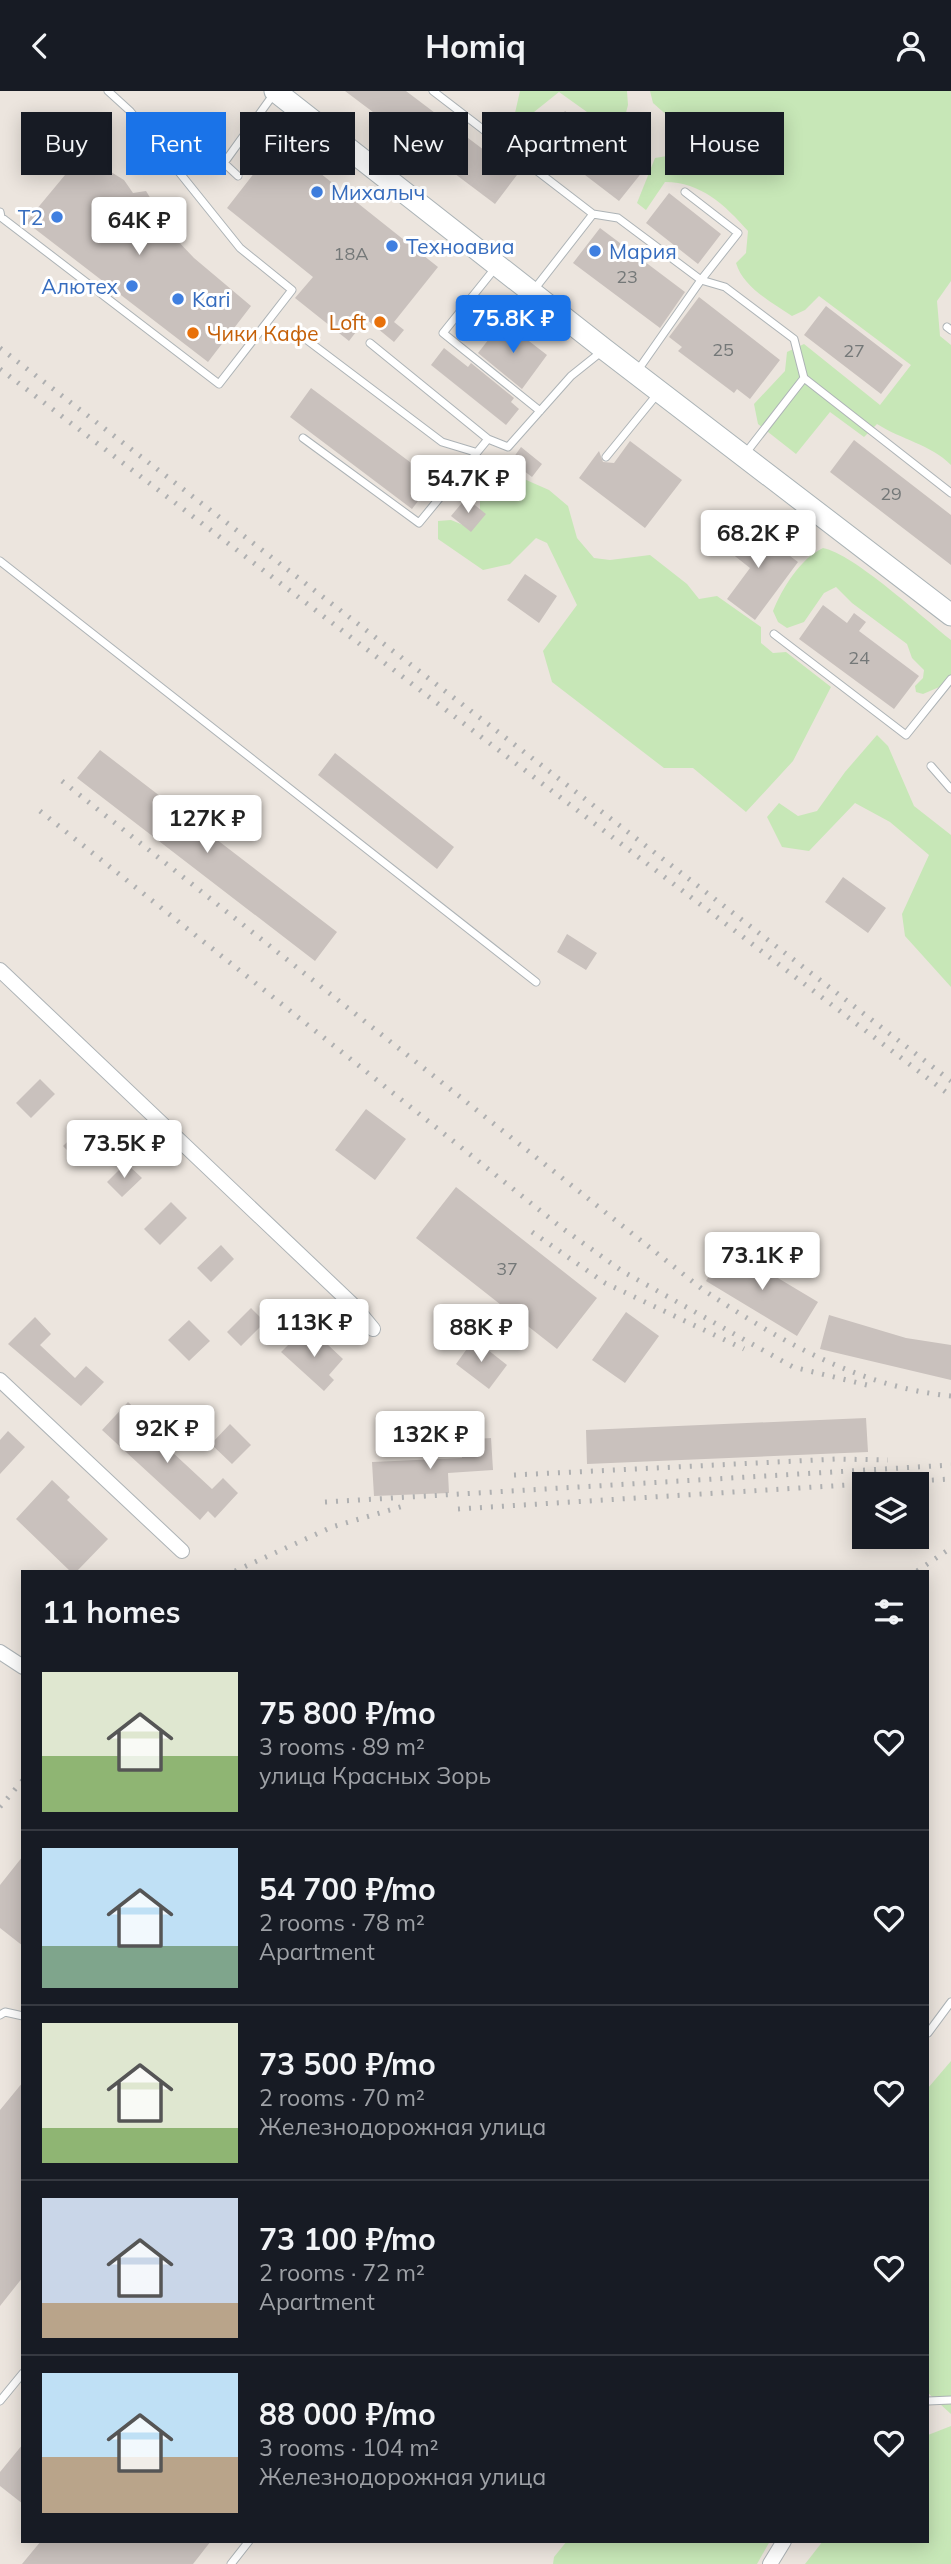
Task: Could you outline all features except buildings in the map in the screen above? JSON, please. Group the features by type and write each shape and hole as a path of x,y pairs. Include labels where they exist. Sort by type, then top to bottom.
{"street":[{"path":"275,91 604,349 951,615"},
{"path":"0,969 354,1306 373,1329"},
{"path":"0,1380 182,1551"},
{"path":"0,1651 21,1666"},
{"path":"770,2564 783,2543"}],"lane":[{"path":"0,212 1,217 219,384 292,290 240,248 130,111 108,91"},
{"path":"238,176 224,163 260,116 275,91"},
{"path":"433,91 593,214 618,218 701,280 725,287 794,339 804,378 951,493"},
{"path":"636,373 701,280 738,233 685,191"},
{"path":"533,291 593,214"},
{"path":"498,264 443,333 540,411"},
{"path":"303,337 442,442 475,452"},
{"path":"370,343 488,439 508,447 571,376 604,349"},
{"path":"744,456 804,378"},
{"path":"606,457 659,391"},
{"path":"303,438 419,523 488,439"},
{"path":"0,561 536,982"},
{"path":"774,634 906,735 951,679"},
{"path":"931,766 951,789"},
{"path":"929,2032 951,2001"},
{"path":"0,2015 5,2012 21,2016"},
{"path":"0,2401 21,2375"},
{"path":"929,2401 951,2400"},
{"path":"231,2564 247,2543"}],"green space":[{"path":"520,91 627,91 626,112 587,112 559,92 534,112 515,112"},
{"path":"650,91 951,91 951,281 937,301 940,336 951,345 951,465 925,447 877,424 864,437 830,412 796,454 758,424 754,404 785,371 787,352 804,344 880,405 911,365 819,296 805,310 792,316 751,287 736,263 746,253 748,231 721,204 701,191 678,183 665,182 646,210 637,203 648,175 651,175 655,158 665,156 665,175 784,175 784,112 665,114 653,103"},
{"path":"506,471 549,490 568,506 577,538 594,558 610,560 650,555 687,584 699,599 717,596 761,627 761,643 773,653 786,652 831,687 793,761 746,812 693,768 664,768 552,682 543,651 577,605 547,543 536,538 510,564 483,570 438,539 438,521 451,520 468,527 480,516 480,484"},
{"path":"823,548 870,574 951,640 951,682 923,694 916,692 915,686 923,678 924,670 912,658 907,644 852,603 836,587 824,593 804,622 787,628 778,622 773,611 787,583 807,559"},
{"path":"877,735 888,746 914,806 951,835 951,987 905,936 902,914 929,855 890,822 855,803 809,851 782,847 767,817 779,803 798,816 817,811 845,772"},
{"path":"951,2061 951,2414 929,2394 929,2087"},
{"path":"951,2426 951,2564 805,2564 821,2543 929,2543 929,2435"},
{"path":"565,2543 769,2543 757,2564 553,2564 554,2557"}],"railway":[{"path":"0,348 951,1081"},
{"path":"0,369 951,1096"},
{"path":"62,781 702,1289 790,1343 852,1372 884,1383 951,1396"},
{"path":"40,811 562,1228 622,1271 793,1367 871,1386"},
{"path":"532,1232 605,1283 744,1349"},
{"path":"514,1475 837,1459 888,1460"},
{"path":"325,1502 951,1465"},
{"path":"929,1480 951,1479"},
{"path":"458,1509 852,1485"},
{"path":"237,1570 332,1527 407,1505"},
{"path":"918,1570 951,1548"},
{"path":"0,1807 21,1782"}],"place":[{"name":"Михалыч","path":"317,192"},
{"name":"T2","path":"57,217"},
{"name":"Техноавиа","path":"392,246"},
{"name":"Мария","path":"595,251"},
{"name":"Алютех","path":"132,286"},
{"name":"Kari","path":"178,299"},
{"name":"Loft","path":"380,322"},
{"name":"Чики Кафе","path":"193,333"}]}
